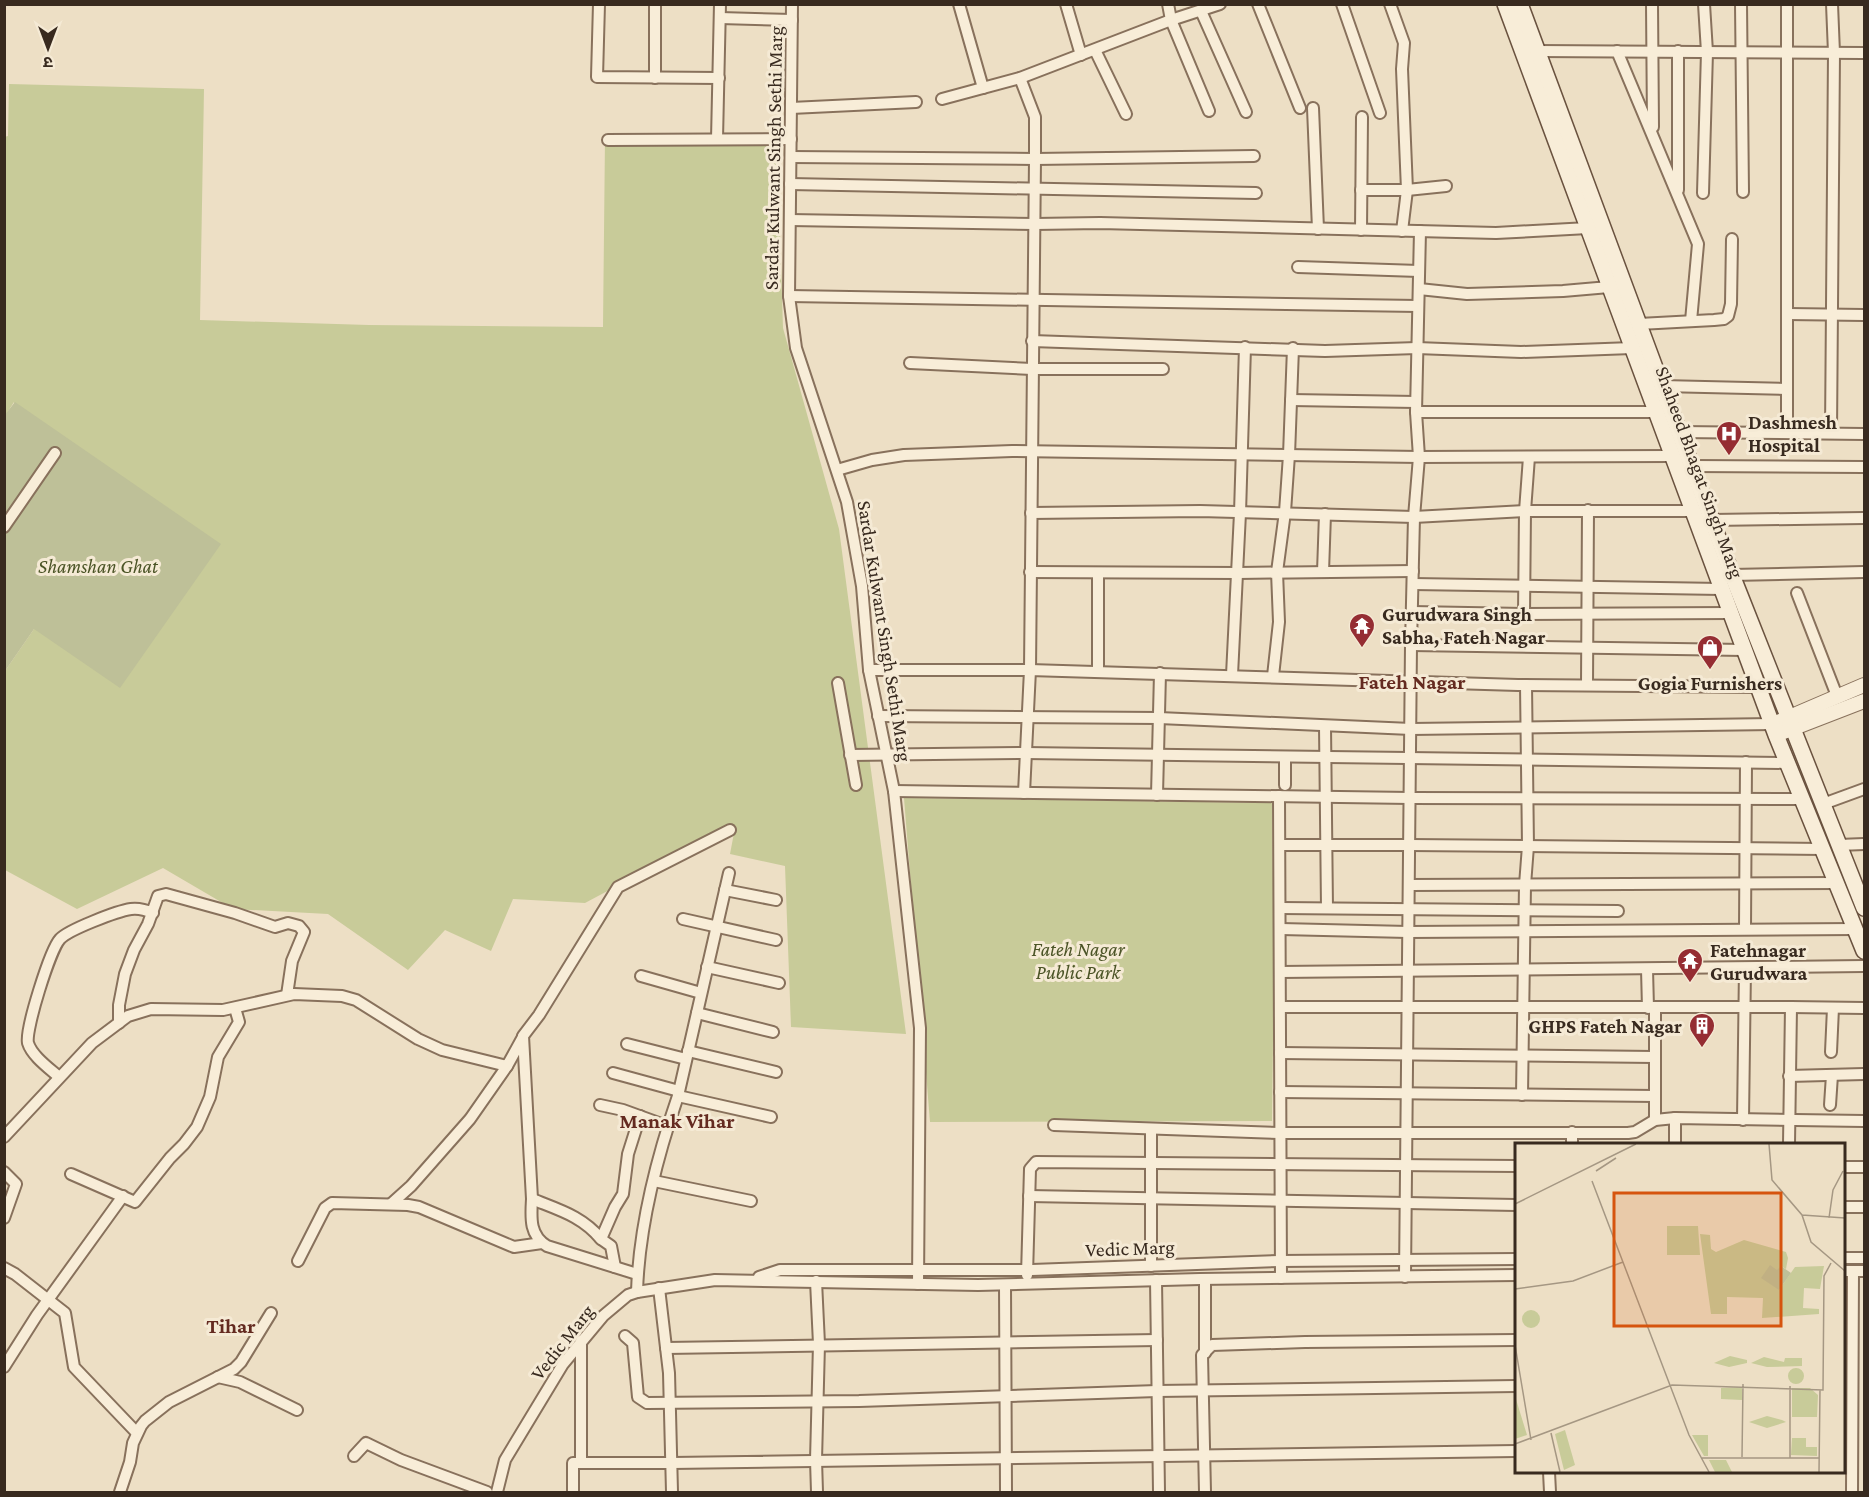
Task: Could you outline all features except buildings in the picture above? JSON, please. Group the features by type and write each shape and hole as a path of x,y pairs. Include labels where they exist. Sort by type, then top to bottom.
{"main road":[{"name":"Shaheed Bhagat Singh Marg","path":"1505,4 1744,650 1864,951"},
{"name":"Shaheed Bhagat Singh Marg","path":"1520,4 1732,575 1839,845 1859,883 1864,908"}],"street":[{"path":"599,4 597,77 718,78"},
{"path":"655,4 655,78"},
{"path":"717,139 720,4"},
{"name":"Sardar Kulwant Singh Sethi Marg","path":"792,4 789,296 796,348 847,502 862,586 869,670 894,791 920,1028 918,1284"},
{"path":"959,4 983,88"},
{"path":"1066,4 1081,55"},
{"path":"1168,4 1171,20 1209,111"},
{"path":"942,99 1020,78 1171,20 1220,4"},
{"path":"1258,4 1300,108"},
{"path":"1341,4 1380,112"},
{"path":"1390,4 1404,44 1402,69 1407,190 1402,231"},
{"path":"1652,4 1653,135"},
{"path":"1703,193 1707,52 1704,4"},
{"path":"1741,4 1743,192"},
{"path":"1786,432 1787,4"},
{"path":"1831,433 1834,53 1832,4"},
{"path":"1201,11 1246,112"},
{"path":"720,18 792,20"},
{"path":"1095,50 1126,114"},
{"path":"1537,51 1864,53"},
{"path":"1617,51 1698,244 1691,321"},
{"path":"1678,51 1678,196"},
{"path":"1020,78 1035,117 1030,670 1024,793"},
{"path":"791,108 916,102"},
{"path":"1313,108 1318,230"},
{"path":"1361,230 1362,117"},
{"path":"608,140 791,139"},
{"path":"791,157 1035,159 1254,156"},
{"path":"790,184 1256,194"},
{"path":"1361,190 1407,190 1446,186"},
{"path":"790,220 1496,233 1588,228"},
{"path":"1405,1277 1412,612 1414,516 1419,457 1416,407 1420,231"},
{"path":"1639,324 1724,319 1728,316 1731,304 1732,239"},
{"path":"1298,267 1419,271"},
{"path":"1419,289 1467,294 1609,287"},
{"path":"789,296 1418,306"},
{"path":"1788,314 1864,315"},
{"path":"1032,341 1293,348 1325,351 1417,348 1521,352 1632,348"},
{"path":"1232,675 1238,573 1245,347"},
{"path":"1273,676 1279,622 1277,572 1285,512 1293,348"},
{"path":"910,363 1032,369 1163,369"},
{"path":"1662,386 1787,389"},
{"path":"1291,400 1416,407 1655,412"},
{"path":"1679,432 1864,435"},
{"path":"837,470 872,460 904,455 1031,451 1419,457 1671,456"},
{"path":"4,527 55,453"},
{"path":"1524,614 1525,511 1529,457"},
{"path":"1692,466 1864,467"},
{"path":"1587,685 1588,510"},
{"path":"1031,513 1200,511 1414,516 1525,511 1692,511"},
{"path":"1323,572 1325,514"},
{"path":"1712,520 1864,518"},
{"path":"1030,572 1413,571"},
{"path":"1732,575 1864,572"},
{"path":"1098,573 1098,671"},
{"path":"1413,584 1721,589"},
{"path":"1797,593 1837,696"},
{"path":"1412,612 1731,613"},
{"path":"1412,645 1744,650"},
{"path":"869,670 1098,671 1526,685 1759,687"},
{"path":"1157,795 1160,673"},
{"path":"838,682 856,785"},
{"path":"878,716 1159,718 1411,729 1775,729 1864,684"},
{"path":"1522,1095 1525,885 1528,846 1526,685"},
{"path":"1790,722 1864,701"},
{"path":"1325,726 1327,908"},
{"path":"850,755 1025,753 1788,763"},
{"path":"1285,785 1286,757"},
{"path":"1745,928 1746,762"},
{"path":"1823,804 1864,789"},
{"path":"894,791 1410,798 1802,799"},
{"path":"1279,796 1281,1278"},
{"path":"391,1204 411,1186 470,1119 507,1066 523,1036 539,1015 618,887 730,830"},
{"path":"1839,845 1864,844"},
{"path":"1280,845 1823,849"},
{"path":"637,1292 639,1254 654,1181 667,1126 678,1093 729,873"},
{"path":"1409,885 1837,883"},
{"path":"725,891 776,900"},
{"path":"119,1023 119,1005 125,974 153,913 158,896 166,894 225,909 275,927 288,923 299,926 304,932 292,961 287,995"},
{"path":"1281,908 1618,911"},
{"path":"59,1077 33,1052 28,1037 39,992 55,945 74,928 130,909 145,909 153,913"},
{"path":"683,919 776,940"},
{"path":"1281,929 1408,932 1856,929"},
{"path":"1280,972 1864,966"},
{"path":"707,967 779,983"},
{"path":"1743,1120 1745,968"},
{"path":"1647,969 1654,1057 1655,1120"},
{"path":"640,976 701,993"},
{"path":"4,1137 92,1042 128,1016 151,1009 235,1008 287,995 306,994 350,998 418,1039 442,1050 507,1066"},
{"path":"1280,1007 1864,1008"},
{"path":"1789,1143 1791,1007"},
{"path":"71,1174 135,1202 197,1127 210,1097 218,1057 239,1022 235,1008"},
{"path":"1831,1052 1833,1008"},
{"path":"697,1013 773,1032"},
{"path":"523,1036 532,1199 531,1223 542,1243"},
{"path":"627,1044 776,1072"},
{"path":"1280,1053 1654,1057"},
{"path":"613,1073 678,1093 771,1117"},
{"path":"1790,1076 1864,1074"},
{"path":"1830,1105 1832,1075"},
{"path":"1280,1092 1654,1096"},
{"path":"600,1106 640,1116 667,1126"},
{"path":"601,1239 623,1194 628,1154 640,1116"},
{"path":"1675,1118 1675,1143"},
{"path":"1054,1125 1280,1132 1628,1133 1635,1132 1655,1120 1675,1118 1864,1121"},
{"path":"1151,1129 1151,1266"},
{"path":"1572,1132 1572,1143"},
{"path":"1027,1284 1030,1169 1036,1162 1515,1166"},
{"path":"1845,1167 1864,1167"},
{"path":"4,1172 16,1184 4,1218"},
{"path":"654,1181 751,1201"},
{"path":"4,1367 48,1300 123,1196"},
{"path":"1029,1196 1515,1204"},
{"path":"532,1199 573,1215 590,1225 601,1239 611,1246 615,1267"},
{"path":"298,1261 329,1204 391,1204 419,1207 514,1247 542,1243 637,1274"},
{"path":"1845,1207 1864,1207"},
{"path":"1845,1258 1864,1259"},
{"name":"Vedic Marg","path":"747,1280 780,1270 1027,1270 1280,1261 1515,1259"},
{"path":"4,1268 64,1313 74,1367 137,1433"},
{"path":"1845,1492 1852,1492 1848,1451 1847,1389 1848,1331 1854,1271"},
{"name":"Vedic Marg","path":"496,1492 505,1460 563,1364 603,1316 628,1295 637,1292 715,1280 1005,1285 1205,1279 1515,1275"},
{"path":"1205,1279 1205,1353"},
{"path":"1156,1280 1156,1391 1160,1492"},
{"path":"816,1281 819,1344 816,1460 818,1492"},
{"path":"1005,1285 1006,1492"},
{"path":"659,1288 669,1373 672,1492"},
{"path":"120,1492 137,1433 146,1421 169,1402 234,1369 241,1362 270,1313"},
{"path":"625,1336 633,1342 636,1392 640,1400 647,1403 817,1401 1156,1391 1515,1386"},
{"path":"666,1348 1156,1340"},
{"path":"1205,1492 1202,1355 1212,1346 1305,1342 1515,1340"},
{"path":"581,1341 581,1462"},
{"path":"218,1377 240,1382 297,1410"},
{"path":"354,1456 366,1443 400,1460 487,1492"},
{"path":"573,1492 573,1463 581,1462 672,1463 1515,1451"},
{"path":"1550,1473 1550,1492"}],"green space":[{"path":"9,84 204,89 200,320 369,325 603,327 605,138 777,140 783,328 839,529 906,1034 791,1027 785,866 730,854 734,833 705,839 585,903 513,899 491,951 445,930 408,970 328,914 233,909 163,868 77,909 5,870 5,671 34,629 14,402 5,416 4,137 8,136"},
{"name":"Shamshan Ghat","path":"15,402 221,544 120,688 34,629 5,671 4,416"},
{"name":"Fateh Nagar Public Park","path":"904,798 1272,803 1274,957 1272,1121 930,1122"}],"place":[{"name":"Dashmesh Hospital","path":"1729,457"},
{"name":"Gurudwara Singh Sabha, Fateh Nagar","path":"1362,649"},
{"name":"Gogia Furnishers","path":"1710,671"},
{"name":"Fatehnagar Gurudwara","path":"1690,984"},
{"name":"GHPS Fateh Nagar","path":"1702,1049"}],"district":[{"name":"Fateh Nagar","path":"1412,682"},
{"name":"Manak Vihar","path":"677,1121"},
{"name":"Tihar","path":"231,1326"}]}
